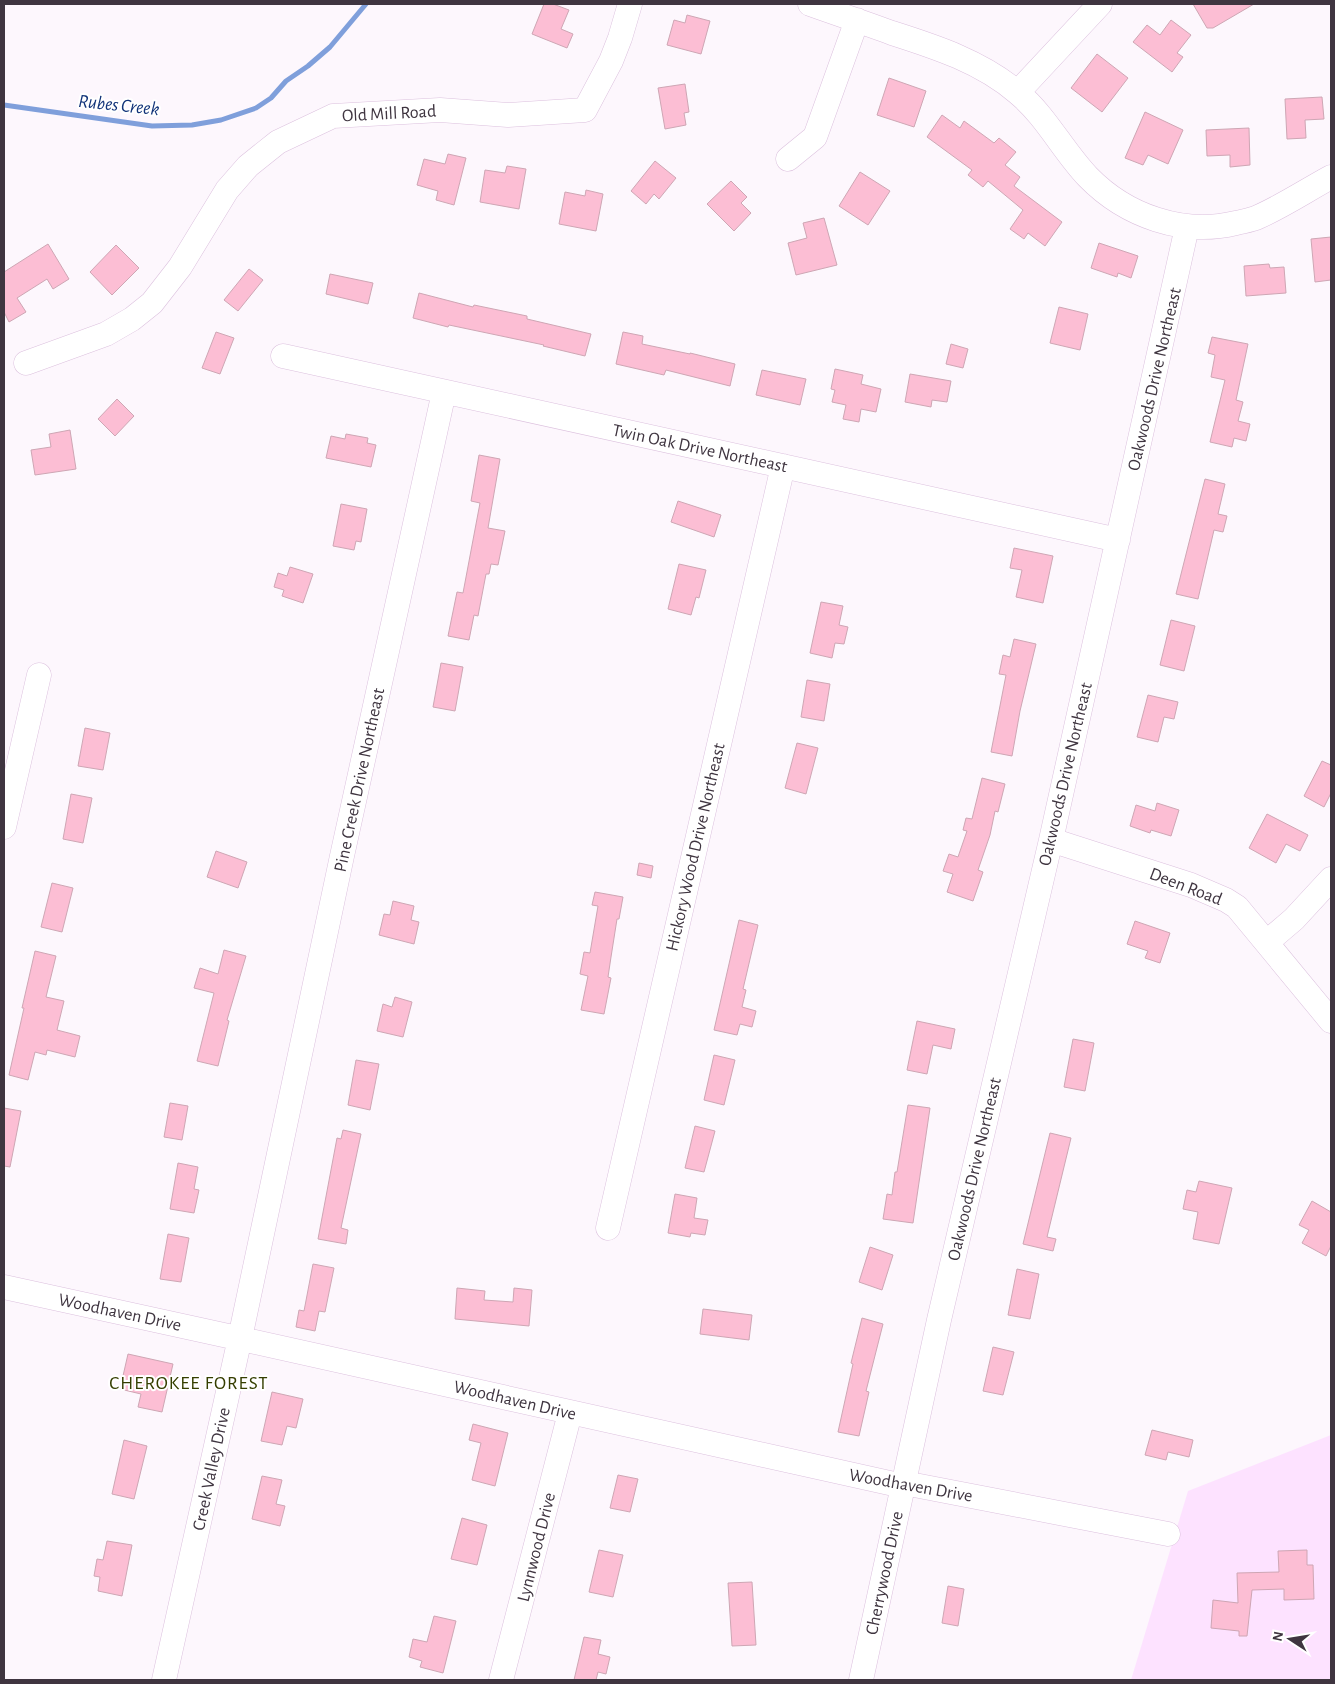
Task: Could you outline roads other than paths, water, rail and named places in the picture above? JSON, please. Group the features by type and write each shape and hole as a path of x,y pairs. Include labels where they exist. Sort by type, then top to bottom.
{"street":[{"name":"Old Mill Road","path":"26,363 106,334 132,319 152,303 180,267 227,190 248,166 278,142 333,116 440,110 508,115 585,110 617,46 630,4"},
{"path":"810,4 929,45 965,59 989,73 1018,92 1034,108 1088,177 1108,195 1131,209 1157,220 1187,227 1224,226 1257,218 1331,177"},
{"path":"1018,92 1100,4"},
{"path":"788,159 815,137 857,20"},
{"name":"Oakwoods Drive Northeast","path":"939,1320 1051,840 1187,227"},
{"name":"Twin Oak Drive Northeast","path":"283,356 1118,540"},
{"name":"Pine Creek Drive Northeast","path":"275,1169 444,392"},
{"name":"Hickory Wood Drive Northeast","path":"608,1228 783,466"},
{"path":"5,817 39,675"},
{"name":"Deen Road","path":"1051,840 1191,885 1237,906 1331,1021"},
{"path":"1267,942 1294,919 1331,879"},
{"name":"Creek Valley Drive","path":"164,1680 240,1338 275,1169"},
{"name":"Woodhaven Drive","path":"4,1287 894,1484 904,1483 1168,1534"},
{"name":"Cherrywood Drive","path":"860,1680 939,1320"},
{"name":"Lynnwood Drive","path":"501,1680 570,1413"}],"waterway":[{"name":"Rubes Creek","path":"4,105 152,126 192,125 221,120 256,108 271,98 286,81 308,66 330,47 366,4"}],"district":[{"name":"CHEROKEE FOREST","path":"189,1382"}]}
